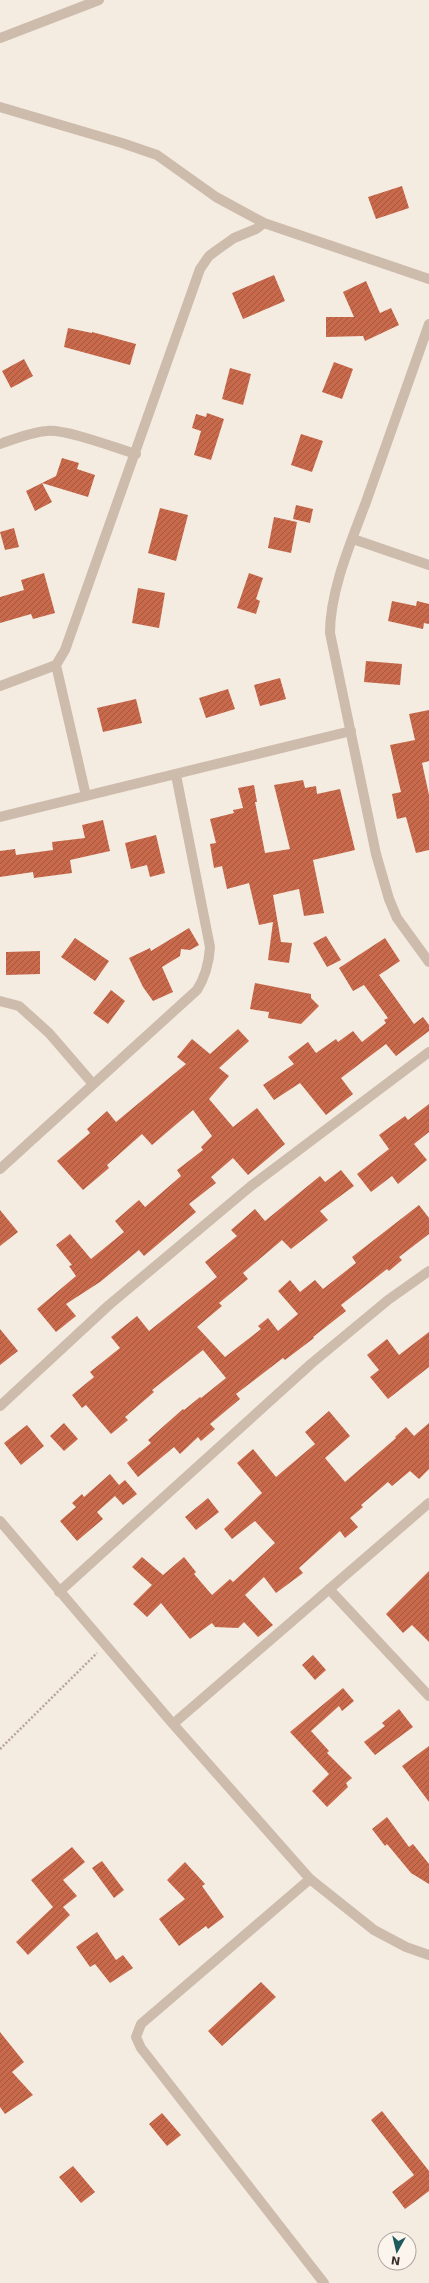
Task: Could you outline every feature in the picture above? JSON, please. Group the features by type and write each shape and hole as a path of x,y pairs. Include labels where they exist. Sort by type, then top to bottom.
{"street":[{"path":"0,38 99,0"},
{"path":"0,107 122,143 157,155 216,197 264,223 429,279"},
{"path":"0,686 56,665 65,650 136,454 200,269 209,256 217,250 234,238 256,230 264,223"},
{"path":"429,324 352,538 330,618 330,633 376,854 389,898 397,918 429,962"},
{"path":"0,444 28,434 49,430 79,436 136,454"},
{"path":"352,538 429,565"},
{"path":"56,665 86,796"},
{"path":"0,817 351,731"},
{"path":"0,1169 197,990 204,979 208,968 210,946 176,775"},
{"path":"0,1001 19,1006 49,1033 93,1084"},
{"path":"0,1406 109,1305 251,1186 429,1052"},
{"path":"59,1592 312,1363 388,1300 429,1271"},
{"path":"173,1724 429,1503"},
{"path":"0,1521 173,1724 310,1879 374,1930 406,1948 429,1955"},
{"path":"329,1589 429,1696"},
{"path":"310,1879 141,2024 136,2037 141,2048 324,2283"}],"path":[{"path":"0,1749 106,1644"}],"building":[{"path":"402,186 409,208 376,219 368,197"},
{"path":"274,275 285,301 243,319 232,293"},
{"path":"366,281 380,313 391,308 399,325 365,341 363,336 326,337 326,317 354,317 343,292"},
{"path":"68,328 92,332 136,344 130,365 64,347"},
{"path":"24,359 33,376 11,388 2,371"},
{"path":"334,362 353,369 342,399 322,392"},
{"path":"230,368 251,374 243,405 222,399"},
{"path":"207,413 224,419 211,460 194,455 201,431 192,428 196,414 206,417"},
{"path":"301,434 323,441 312,472 291,465"},
{"path":"62,458 79,463 77,469 95,475 88,497 42,483 56,476"},
{"path":"42,483 52,502 35,511 26,491"},
{"path":"296,505 313,509 310,523 293,519"},
{"path":"160,508 188,515 176,561 148,553"},
{"path":"274,517 297,522 291,553 268,548"},
{"path":"14,528 19,547 5,550 0,532"},
{"path":"44,573 55,613 33,619 31,614 0,623 0,597 24,590 21,580"},
{"path":"249,573 263,578 256,599 260,601 256,614 237,608"},
{"path":"138,588 165,593 159,628 132,623"},
{"path":"392,601 416,606 417,601 429,604 429,624 424,623 423,629 388,621"},
{"path":"366,661 402,664 400,685 364,682"},
{"path":"280,678 286,699 260,706 254,685"},
{"path":"228,689 235,709 206,718 199,698"},
{"path":"136,699 142,723 103,732 97,708"},
{"path":"429,710 429,761 422,763 429,795 429,850 416,853 406,817 397,819 392,794 401,792 390,745 415,740 409,714"},
{"path":"303,780 305,788 316,786 317,794 340,789 355,850 313,860 324,913 304,916 299,889 273,895 281,942 292,943 289,963 268,960 273,922 259,925 249,883 227,889 222,866 214,868 210,844 216,843 210,819 234,813 233,810 243,808 238,788 254,785 257,802 255,802 265,853 290,849 274,785"},
{"path":"103,820 110,851 70,860 72,873 34,878 33,872 0,877 0,851 15,849 16,855 53,850 52,842 85,838 82,825"},
{"path":"156,835 165,873 150,877 147,865 131,869 125,843"},
{"path":"189,928 199,945 190,950 181,949 180,956 162,967 173,992 153,1001 143,987 129,958 150,948 151,951"},
{"path":"326,936 341,960 327,967 313,943"},
{"path":"75,938 109,961 95,981 61,957"},
{"path":"385,938 400,961 379,975 414,1024 423,1017 429,1025 429,1031 396,1056 386,1044 341,1078 353,1094 326,1115 300,1083 274,1100 263,1085 294,1064 288,1057 308,1042 316,1053 336,1039 338,1042 353,1031 362,1042 386,1023 384,1020 388,1018 364,985 353,991 339,968"},
{"path":"40,951 40,974 6,975 6,952"},
{"path":"255,983 311,994 311,998 319,1006 301,1024 268,1018 269,1012 250,1009"},
{"path":"111,990 125,1001 108,1024 93,1013"},
{"path":"238,1029 249,1041 219,1068 229,1076 209,1099 233,1127 257,1108 285,1144 248,1175 233,1158 211,1177 216,1183 189,1204 196,1212 144,1256 139,1250 100,1282 66,1304 76,1316 56,1332 37,1309 76,1276 69,1266 72,1265 56,1245 70,1234 91,1259 124,1232 115,1221 139,1200 145,1207 181,1176 177,1170 203,1150 201,1147 212,1136 193,1110 152,1145 142,1134 107,1165 109,1168 83,1190 57,1161 90,1133 87,1129 107,1111 116,1122 186,1064 177,1057 192,1039 210,1054"},
{"path":"429,1104 429,1132 414,1144 427,1160 398,1184 392,1176 371,1192 357,1174 389,1149 379,1135 405,1116 408,1120"},
{"path":"341,1170 354,1186 320,1211 328,1220 291,1249 282,1240 243,1273 248,1279 219,1303 222,1306 197,1327 225,1357 261,1329 258,1326 268,1318 278,1331 298,1314 278,1291 290,1280 300,1292 315,1280 323,1289 356,1263 352,1257 419,1205 429,1218 429,1234 399,1257 402,1260 389,1271 387,1269 341,1305 346,1311 313,1337 314,1338 285,1360 283,1358 236,1394 240,1399 210,1424 215,1429 201,1441 198,1437 180,1454 174,1447 138,1477 127,1463 151,1443 148,1440 183,1409 184,1410 200,1397 201,1398 226,1378 203,1350 152,1390 154,1392 125,1417 128,1420 111,1434 86,1405 82,1408 72,1395 94,1377 90,1372 120,1348 111,1337 137,1316 149,1331 217,1277 205,1262 237,1236 231,1230 255,1209 265,1221 320,1176 325,1182"},
{"path":"0,1210 18,1232 0,1246"},
{"path":"0,1329 18,1351 0,1365"},
{"path":"429,1332 429,1367 388,1399 370,1377 379,1370 367,1355 387,1339 399,1355"},
{"path":"329,1411 350,1436 325,1458 345,1482 396,1438 395,1437 406,1427 414,1436 429,1423 429,1469 419,1479 410,1471 392,1486 388,1482 361,1505 363,1507 350,1518 358,1527 345,1538 340,1531 299,1568 303,1573 276,1593 264,1577 245,1595 273,1625 258,1637 244,1622 238,1628 215,1627 212,1623 190,1639 161,1603 147,1617 133,1604 152,1585 132,1567 142,1557 163,1575 184,1557 196,1572 194,1574 212,1595 230,1579 233,1582 275,1543 255,1521 232,1539 224,1529 262,1493 237,1463 253,1449 276,1477 315,1444 305,1432"},
{"path":"64,1423 78,1439 64,1451 50,1436"},
{"path":"27,1425 44,1446 21,1465 4,1443"},
{"path":"110,1474 119,1485 125,1480 137,1494 123,1505 115,1496 97,1512 103,1519 77,1541 60,1521 76,1507 72,1503 82,1494 84,1497"},
{"path":"208,1498 219,1512 196,1530 185,1517"},
{"path":"429,1571 429,1642 412,1625 403,1633 386,1614"},
{"path":"313,1655 326,1670 315,1680 302,1665"},
{"path":"343,1688 354,1701 342,1711 339,1706 311,1731 329,1751 327,1753 352,1778 346,1783 348,1787 327,1807 312,1791 329,1774 290,1732"},
{"path":"399,1709 413,1727 375,1755 364,1742 385,1726 382,1723"},
{"path":"429,1746 429,1802 402,1766"},
{"path":"387,1817 409,1847 413,1844 429,1864 429,1884 411,1873 387,1844 385,1846 372,1829"},
{"path":"72,1847 85,1862 63,1880 77,1896 63,1907 70,1915 28,1955 16,1942 53,1907 31,1880"},
{"path":"102,1861 124,1890 114,1898 92,1868"},
{"path":"185,1862 205,1884 202,1886 224,1917 208,1929 206,1926 179,1946 159,1919 185,1899 167,1880"},
{"path":"97,1932 116,1960 123,1955 133,1968 110,1983 95,1964 90,1967 76,1947"},
{"path":"261,1982 276,1997 222,2046 208,2031"},
{"path":"0,2032 24,2062 12,2072 33,2095 5,2114 0,2107"},
{"path":"382,2111 429,2171 429,2191 405,2209 392,2192 414,2175 371,2120"},
{"path":"162,2113 181,2135 167,2146 149,2124"},
{"path":"73,2166 95,2192 81,2203 59,2177"}]}
